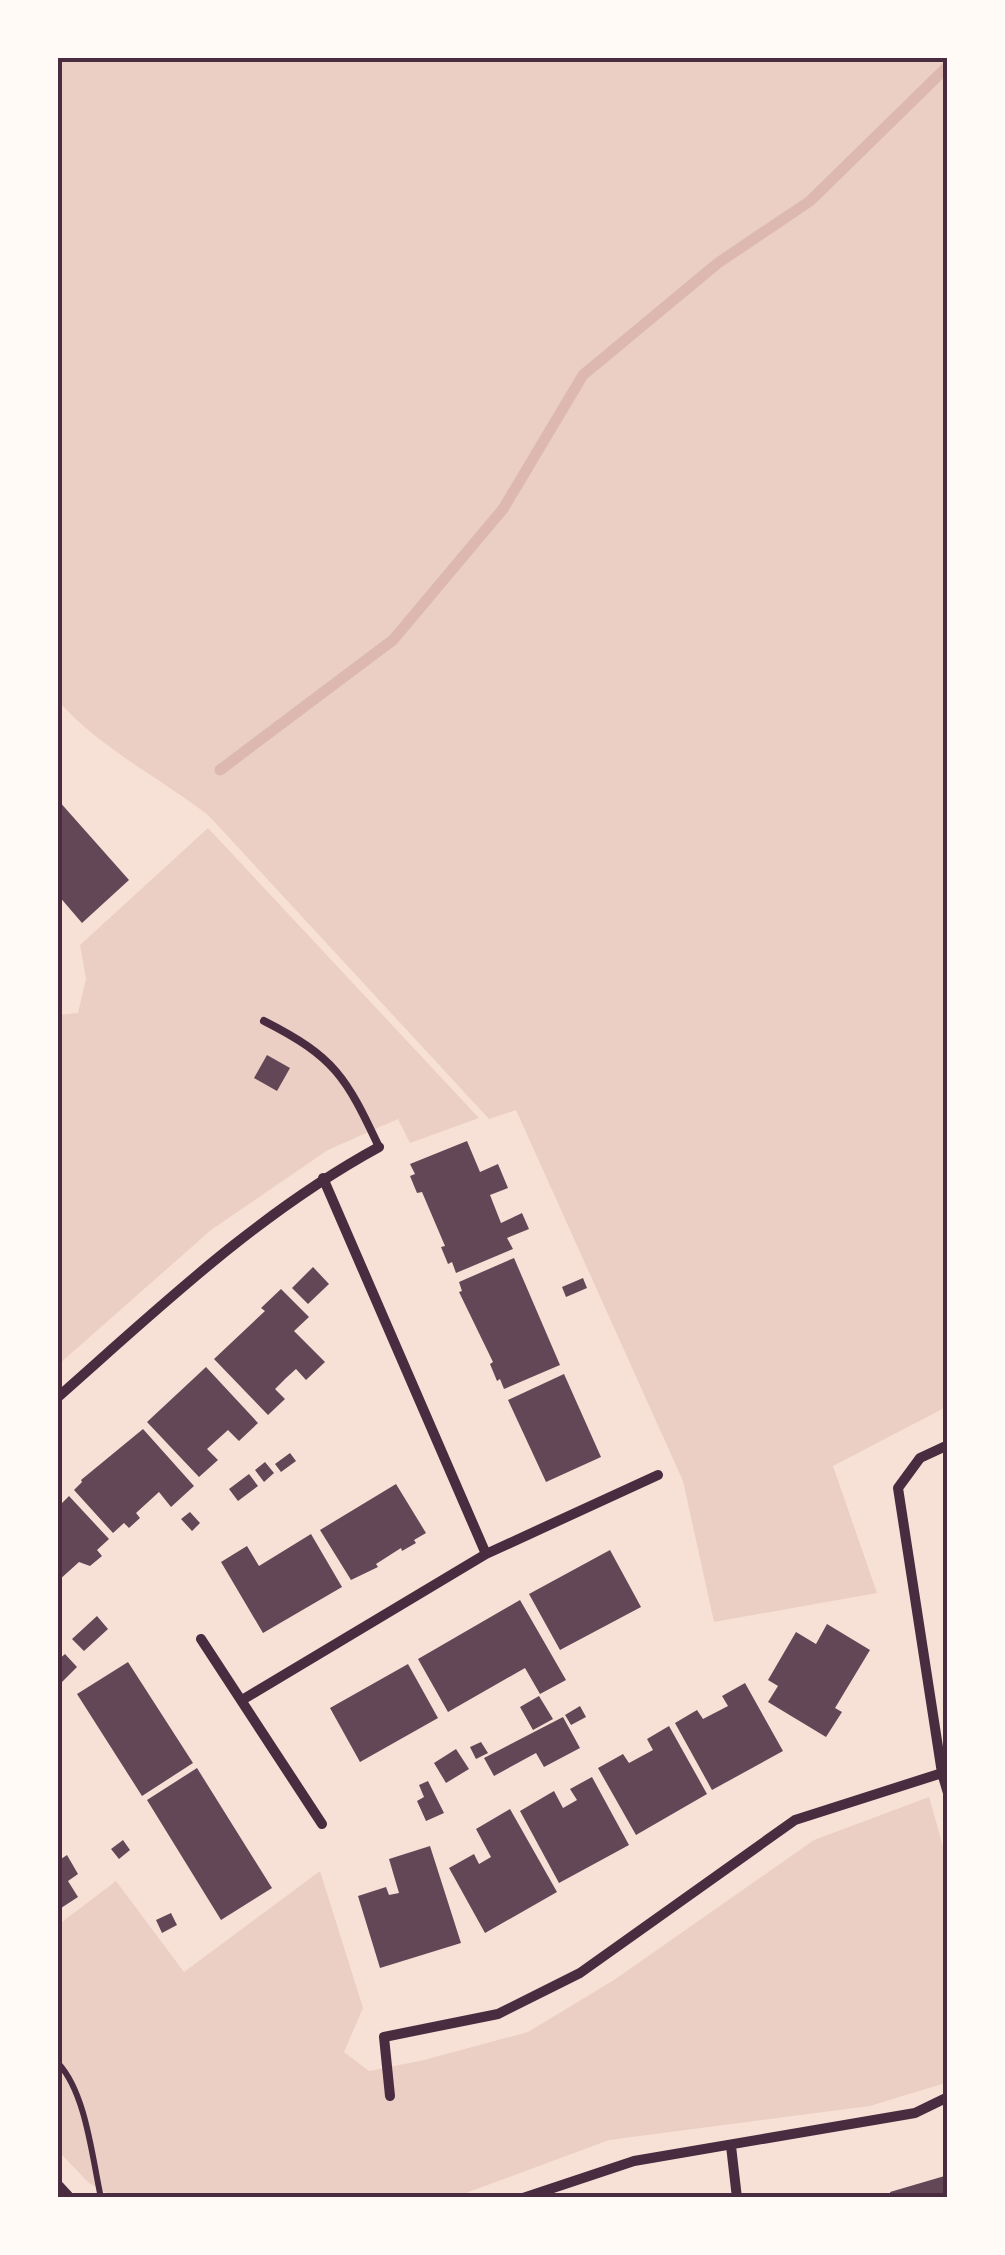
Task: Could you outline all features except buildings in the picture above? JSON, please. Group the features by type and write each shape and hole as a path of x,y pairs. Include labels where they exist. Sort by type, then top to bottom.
{"street":[{"path":"58,1397 226,1249 324,1178 379,1147"},
{"path":"324,1178 486,1554"},
{"path":"948,1445 920,1458 898,1488 948,1794"},
{"path":"242,1700 486,1554 658,1475"},
{"path":"200,1639 322,1824"},
{"path":"390,2096 384,2037 498,2014 580,1972 795,1820 942,1773"},
{"path":"523,2198 634,2161 915,2112 948,2097"},
{"path":"731,2146 737,2198"},
{"path":"58,2185 70,2198"}],"lane":[{"path":"264,1021 303,1041 336,1068 358,1102 379,1147"}],"path":[{"path":"58,2062 67,2073 85,2124 100,2198"}],"shaded area":[{"path":"58,58 947,58 948,1406 833,1466 877,1593 714,1622 683,1481 516,1110 489,1119 209,816 111,748 58,701"},
{"path":"208,828 479,1118 410,1143 398,1119 328,1150 211,1230 58,1365 58,1015 78,1013 86,979 80,945"},
{"path":"929,1797 947,1860 945,2083 870,2106 609,2140 455,2197 113,2197 89,2183 58,2151 58,1925 116,1881 184,1972 320,1871 363,2008 344,2052 369,2071 528,2032 614,1980 814,1840"}],"waterway":[{"path":"220,770 393,640 503,509 583,375 718,263 810,201 948,66"}]}
